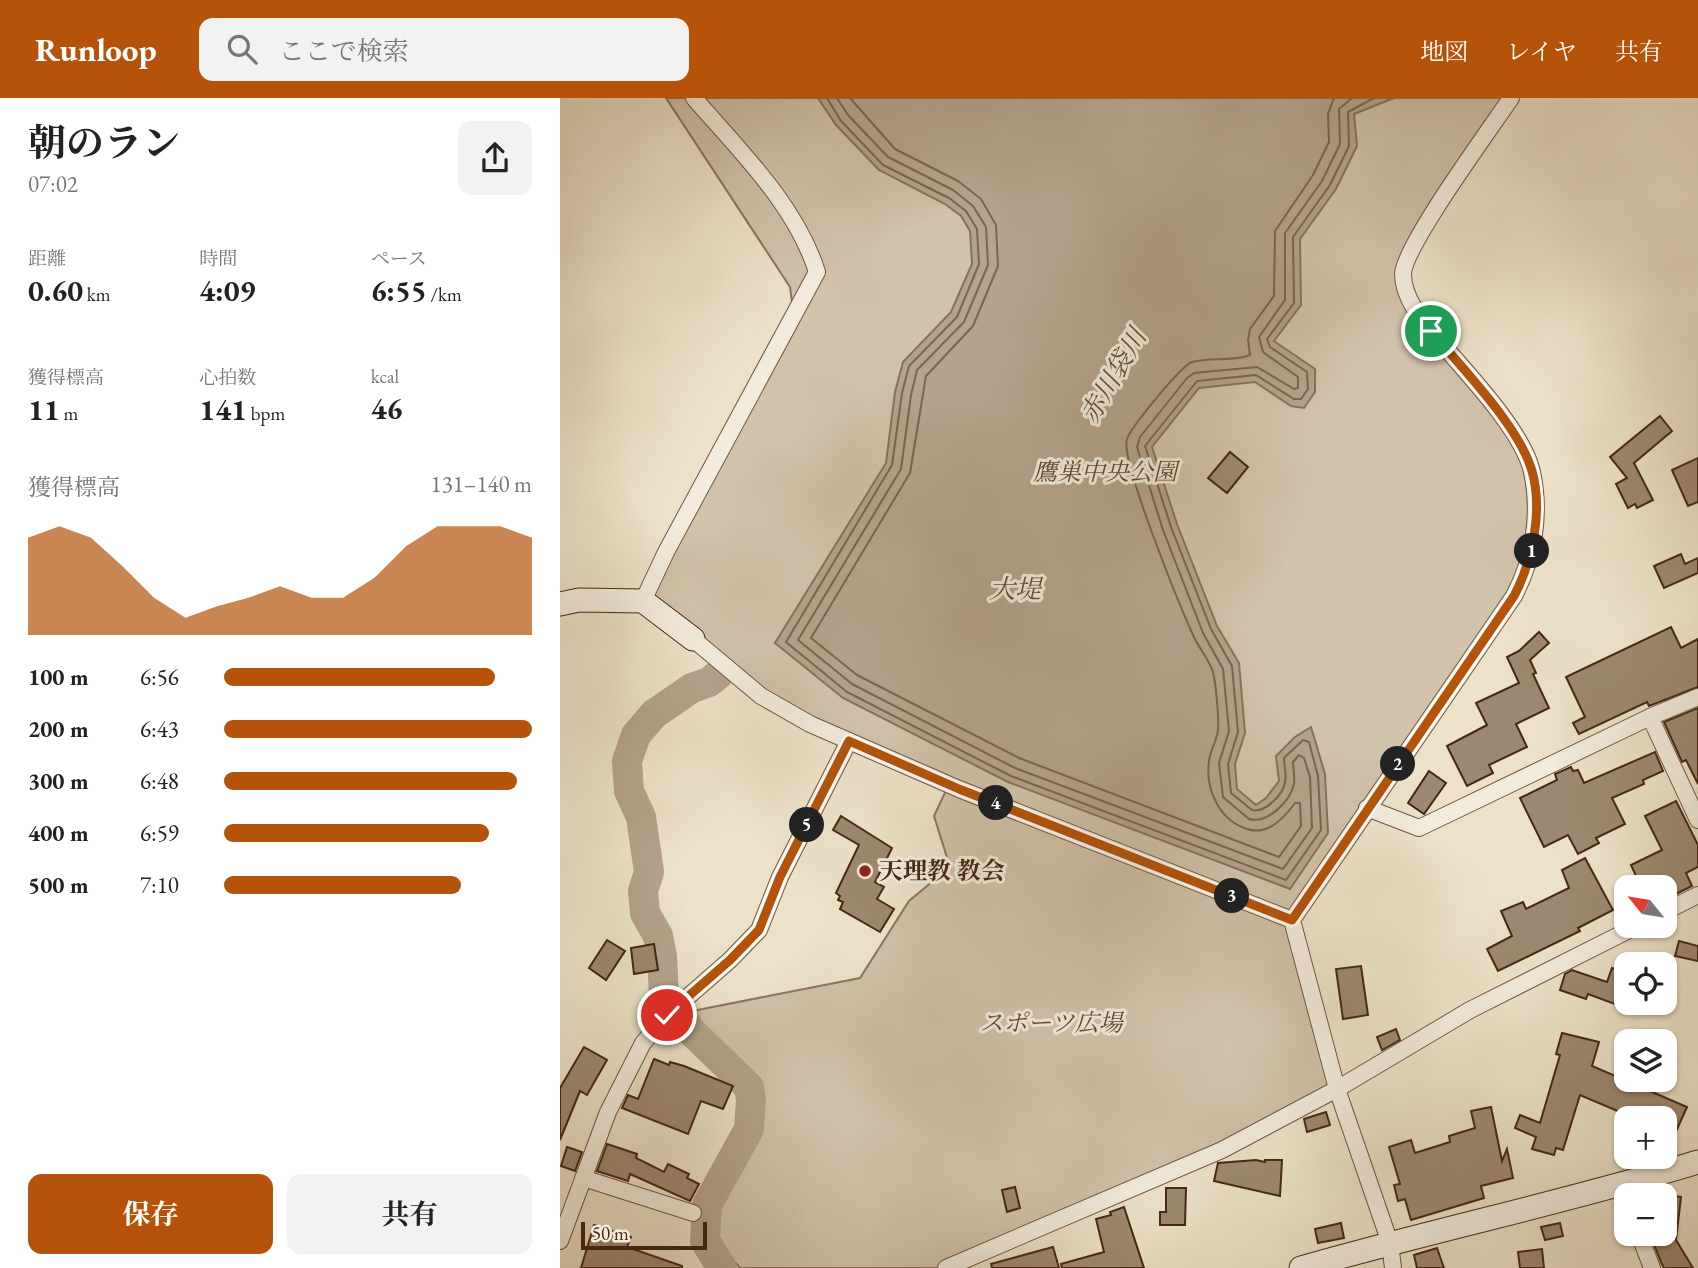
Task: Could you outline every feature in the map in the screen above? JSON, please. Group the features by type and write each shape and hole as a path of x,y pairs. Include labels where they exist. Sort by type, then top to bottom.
{"street":[{"path":"643,601 666,552 817,272 809,247 790,216 694,98"},
{"path":"1393,1268 1390,1242 1337,1089 1292,920 1514,596 1525,575 1534,541 1532,470 1503,417 1410,302 1403,273 1416,241 1511,98"},
{"path":"560,604 579,600 643,601 761,696 810,724 959,789 1292,920"},
{"path":"1367,808 1419,828 1650,717 1698,697"},
{"path":"1650,717 1698,820"},
{"path":"560,1241 608,1112 643,1043 667,1015 730,960 759,930 780,877 849,741"},
{"path":"1677,906 1698,895"},
{"path":"946,1268 1222,1150 1337,1089 1470,1010 1614,938"},
{"path":"1651,1183 1698,1162"},
{"path":"583,1178 693,1213"},
{"path":"1301,1268 1390,1242 1614,1194"},
{"path":"1644,1246 1652,1268"}],"green space":[{"name":"鷹巣中央公園","path":"666,98 1511,98 1403,273 1410,302 1458,363 1532,470 1525,575 1292,920 1337,1089 946,1268 740,1268 719,1242 711,1224 714,1203 734,1172 754,1129 757,1099 754,1085 740,1064 682,1013 860,978 909,901 950,867 934,816 949,784 810,724 643,601 794,317 790,287"}],"water":[{"name":"大堤","path":"818,98 1394,98 1354,114 1357,146 1336,189 1300,239 1301,305 1274,341 1315,369 1315,392 1304,408 1291,406 1255,382 1199,388 1152,447 1177,524 1217,626 1239,663 1245,733 1235,764 1237,789 1256,805 1266,798 1279,781 1276,756 1295,737 1311,727 1325,774 1328,833 1290,889 1008,782 843,698 775,643 886,463 895,392 903,362 951,312 972,264 970,231 961,216 945,204 879,170 836,125"}],"building":[{"path":"1660,416 1672,431 1634,463 1653,500 1637,508 1635,504 1628,508 1616,484 1627,478 1610,457"},
{"path":"1230,452 1248,467 1227,493 1208,478"},
{"path":"1698,458 1698,502 1688,506 1672,470"},
{"path":"1681,554 1685,564 1698,558 1698,573 1664,588 1654,566"},
{"path":"1671,627 1681,648 1698,639 1698,687 1649,706 1647,702 1579,734 1573,723 1585,717 1566,677"},
{"path":"1539,632 1549,643 1530,660 1536,673 1533,674 1549,708 1516,724 1527,747 1489,765 1493,773 1467,786 1447,746 1487,725 1476,703 1519,683 1507,657 1519,651"},
{"path":"1698,708 1698,784 1686,760 1682,762 1664,722"},
{"path":"1655,752 1663,771 1643,780 1644,784 1612,798 1625,824 1596,838 1599,843 1578,854 1568,835 1544,847 1520,798 1557,780 1555,774 1571,767 1573,771 1578,770 1584,783"},
{"path":"1429,771 1446,783 1424,814 1408,803"},
{"path":"1676,801 1698,845 1698,867 1686,873 1692,886 1677,894 1677,875 1636,875 1631,865 1662,850 1645,816"},
{"name":"天理教 教会","path":"841,816 892,848 875,882 884,887 877,899 894,909 880,932 840,909 843,902 838,900 840,896 836,893 859,845 833,830"},
{"path":"1585,858 1613,910 1578,928 1580,931 1498,971 1487,949 1512,936 1501,911 1523,902 1526,909 1569,888 1562,870"},
{"path":"607,940 625,951 606,980 589,968"},
{"path":"1679,941 1698,946 1698,961 1677,956"},
{"path":"654,944 658,970 634,974 631,948"},
{"path":"1361,966 1368,1015 1343,1019 1336,969"},
{"path":"1612,968 1614,969 1614,1004 1588,994 1586,999 1560,990 1565,974 1572,970 1607,982"},
{"path":"1396,1029 1400,1040 1382,1050 1377,1037"},
{"path":"1562,1033 1599,1042 1592,1066 1614,1075 1614,1092 1652,1092 1687,1107 1677,1129 1677,1106 1614,1106 1614,1109 1580,1095 1563,1150 1556,1148 1554,1155 1532,1149 1536,1137 1515,1128 1520,1115 1540,1123 1560,1055 1556,1054"},
{"path":"584,1047 607,1060 587,1095 580,1091 560,1140 560,1088"},
{"path":"654,1059 669,1065 670,1062 684,1066 733,1086 723,1109 701,1101 688,1134 622,1108 628,1095 638,1099"},
{"path":"1491,1107 1502,1161 1507,1149 1513,1178 1481,1186 1484,1198 1411,1220 1405,1199 1398,1201 1394,1185 1400,1184 1389,1147 1411,1140 1415,1153 1450,1142 1449,1136 1475,1128 1471,1111"},
{"path":"1326,1112 1330,1125 1307,1132 1304,1119"},
{"path":"607,1144 637,1154 636,1158 664,1172 668,1164 689,1174 687,1178 699,1184 690,1201 630,1174 628,1181 597,1171"},
{"path":"567,1147 582,1152 575,1171 561,1166"},
{"path":"1282,1160 1280,1196 1214,1181 1218,1163"},
{"path":"1015,1187 1020,1208 1007,1212 1002,1190"},
{"path":"1166,1188 1186,1188 1185,1225 1160,1225 1160,1212 1166,1212"},
{"path":"1677,1197 1681,1197 1677,1231"},
{"path":"1124,1207 1144,1268 1062,1268 1061,1264 1104,1252 1096,1219 1111,1215 1110,1212"},
{"path":"1341,1223 1344,1238 1318,1243 1315,1229"},
{"path":"1560,1223 1563,1236 1545,1240 1541,1227"},
{"path":"594,1225 631,1237 627,1247 682,1268 581,1268"},
{"path":"1677,1242 1693,1268 1664,1268 1655,1246 1677,1246"},
{"path":"1053,1247 1059,1268 992,1268 991,1264"},
{"path":"1437,1248 1444,1268 1417,1268 1414,1255"},
{"path":"1542,1249 1544,1268 1520,1268 1518,1252"}],"waterway":[{"name":"赤川袋川","path":"719,674 709,682 692,688 654,714 636,735 627,761 629,791 641,817 649,872 643,891 645,913 658,936 664,996 693,1033 749,1087 749,1129 707,1205 705,1241 722,1268"}],"place":[{"name":"天理教 教会","path":"865,871"}],"route":[{"path":"667,1015 730,960 759,930 780,877 849,741 959,789 1292,920 1514,596 1525,575 1534,541 1532,470 1503,417 1431,331"}],"park label":[{"name":"スポーツ広場","path":"1051,1023"}]}
